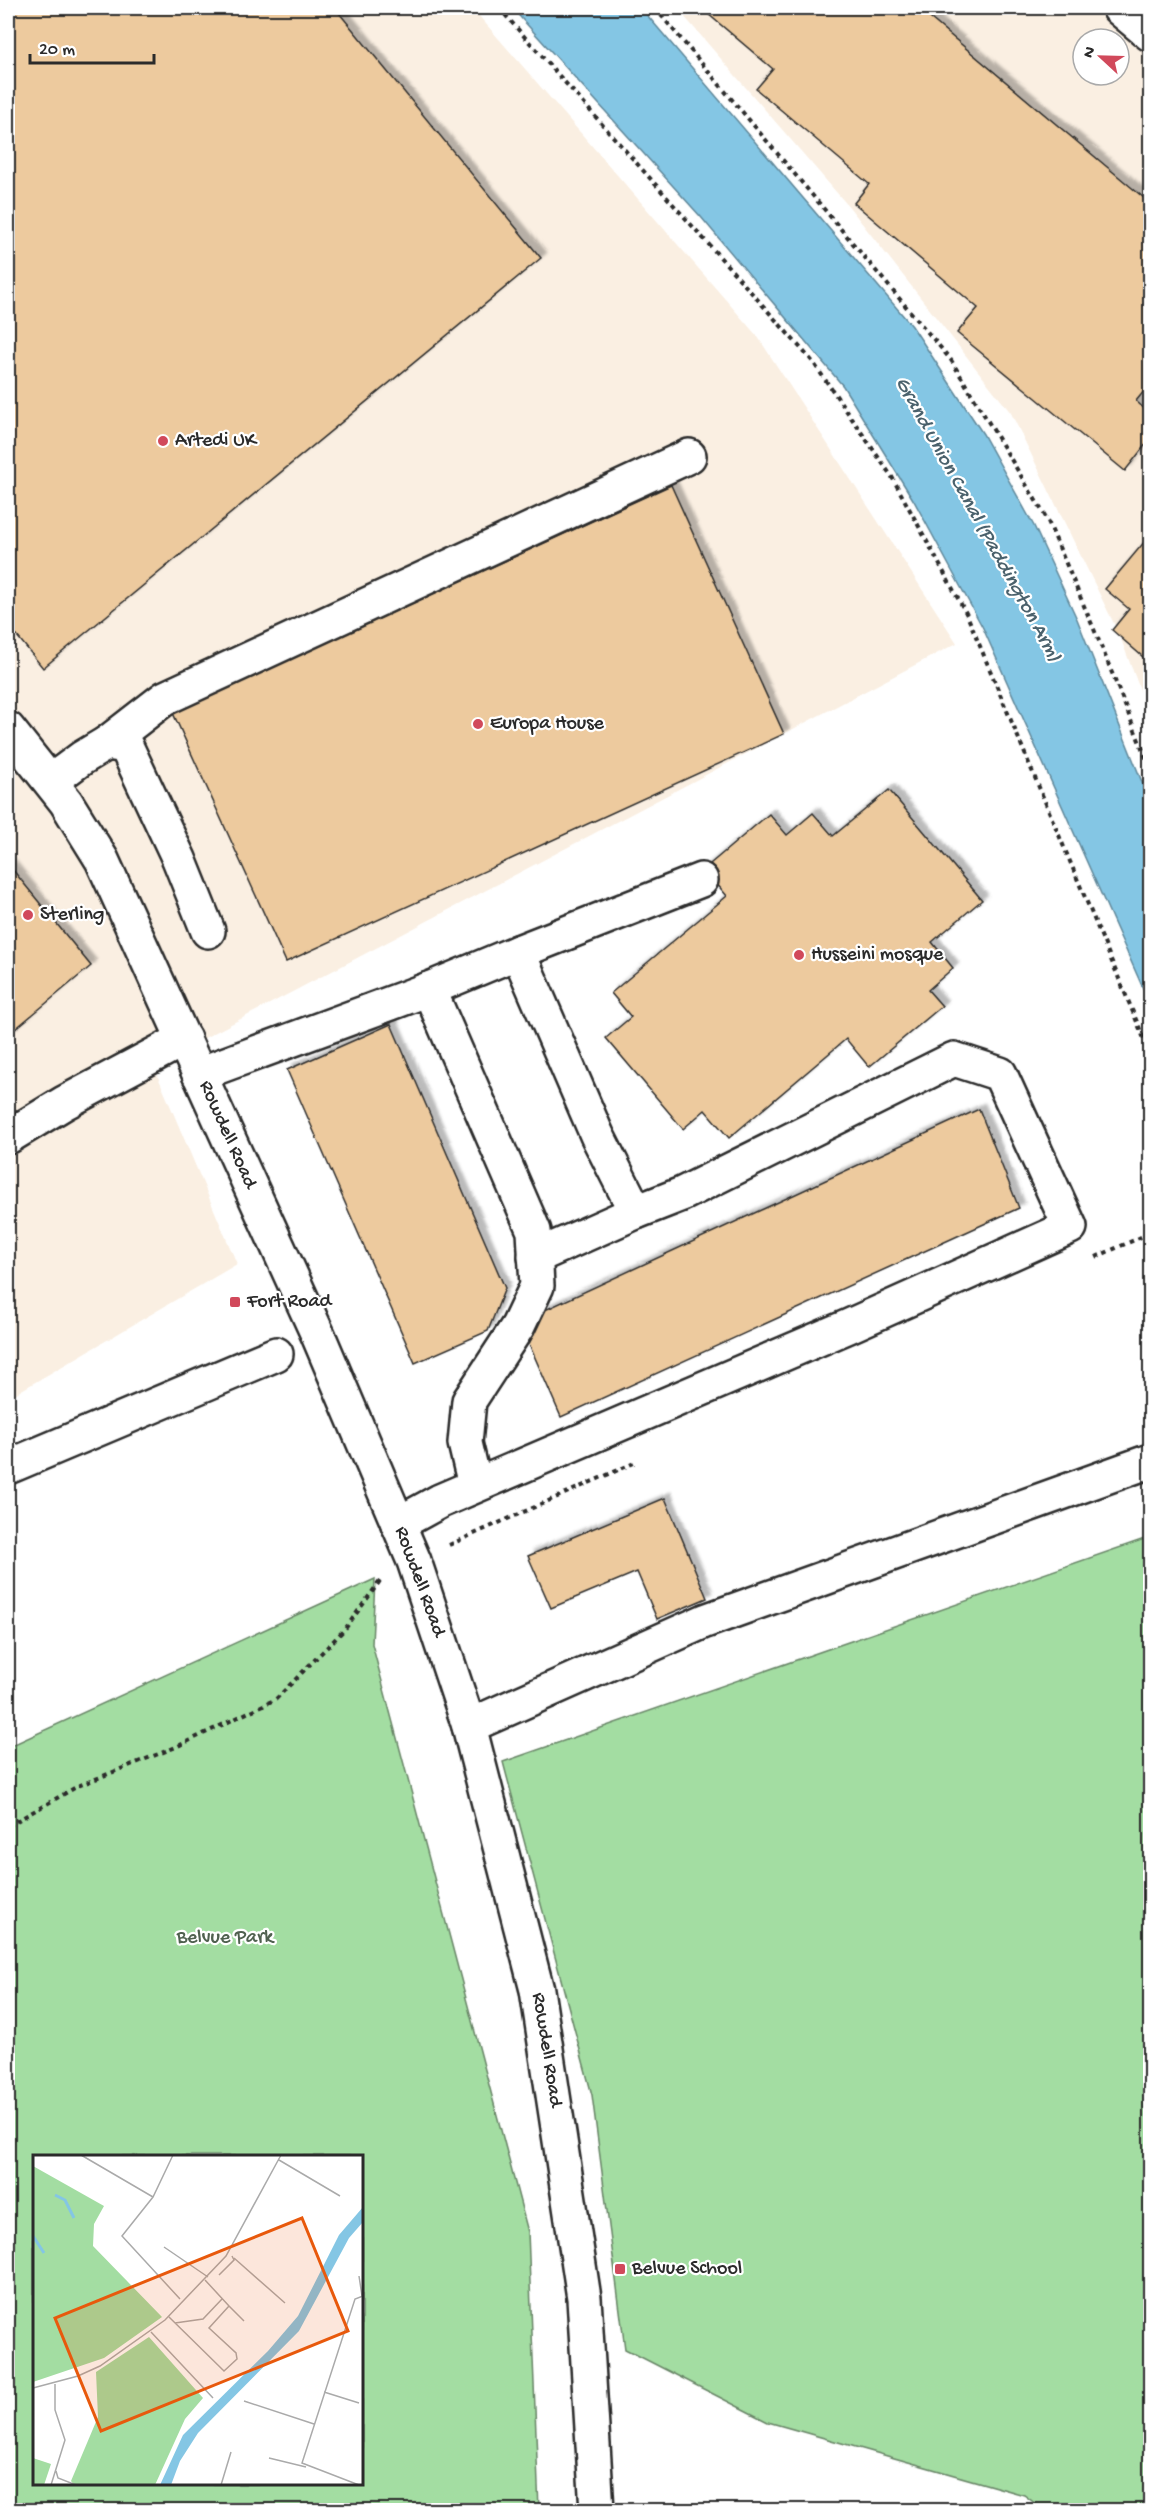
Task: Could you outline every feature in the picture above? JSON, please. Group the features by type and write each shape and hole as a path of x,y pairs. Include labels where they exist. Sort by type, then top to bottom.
{"street":[{"path":"1119,8 1150,34"},
{"path":"51,781 107,743 165,698 689,456"},
{"name":"Rowdell Road","path":"8,729 51,781 102,860 318,1335 414,1561 469,1726 537,1990 584,2298 597,2511"},
{"path":"107,743 126,746 179,859 208,932"},
{"path":"200,1074 429,988 701,880"},
{"path":"518,952 597,1136 636,1212"},
{"path":"429,988 534,1231 537,1286 518,1326 469,1401 465,1443 475,1485"},
{"path":"8,1137 64,1103 184,1039"},
{"path":"398,1524 440,1500 849,1326 1070,1227 1000,1074 954,1059 682,1194 536,1257"},
{"path":"8,1467 276,1354"},
{"path":"469,1726 705,1621 1150,1461"}],"path":[{"path":"499,8 813,362 892,477 967,615 1150,1053"},
{"path":"655,8 951,360 1047,519 1150,768"},
{"path":"8,1826 78,1786 176,1747 276,1699 345,1629 386,1572"}],"shaded area":[{"path":"8,8 472,8 758,337 957,643 153,1065 237,1264 8,1398"},
{"path":"677,8 1150,8 1150,716 1119,634 1011,413 850,208"}],"green space":[{"path":"1150,1537 1150,2510 1044,2510 1024,2495 768,2422 625,2349 592,2095 503,1762"},
{"name":"Belvue Park","path":"375,1579 372,1644 528,2232 539,2510 8,2510 8,1747"}],"water":[{"name":"Grand Union Canal (Paddington Arm)","path":"512,8 641,8 912,326 983,434 1034,526 1077,619 1150,802 1150,1004 983,628 914,501 843,386 701,217"}],"building":[{"name":"Artedi UK","path":"8,8 335,8 541,258 43,668 8,625"},
{"path":"701,8 918,8 1150,203 1150,384 1136,401 1150,414 1150,439 1125,471 957,333 978,308 854,203 869,184 756,89 773,69"},
{"name":"Europa House","path":"671,485 784,734 286,962 173,713"},
{"path":"1146,540 1150,544 1150,663 1112,630 1129,609 1105,589"},
{"name":"Husseini mosque","path":"889,790 982,900 932,942 953,968 928,990 942,1006 869,1067 846,1039 729,1138 705,1110 683,1129 606,1038 631,1017 611,993 727,896 704,869 769,814 787,835 813,813 833,836"},
{"name":"Sterling","path":"8,864 91,966 8,1035"},
{"path":"391,1024 505,1288 488,1331 415,1363 287,1070"},
{"path":"979,1109 1019,1208 561,1417 529,1344 545,1310"},
{"path":"665,1498 707,1598 657,1619 637,1572 551,1608 528,1556"}],"place":[{"name":"Artedi UK","path":"163,441"},
{"name":"Europa House","path":"478,724"},
{"name":"Sterling","path":"28,915"},
{"name":"Husseini mosque","path":"799,955"},
{"name":"Fort Road","path":"235,1302"},
{"name":"Belvue School","path":"620,2269"}]}
